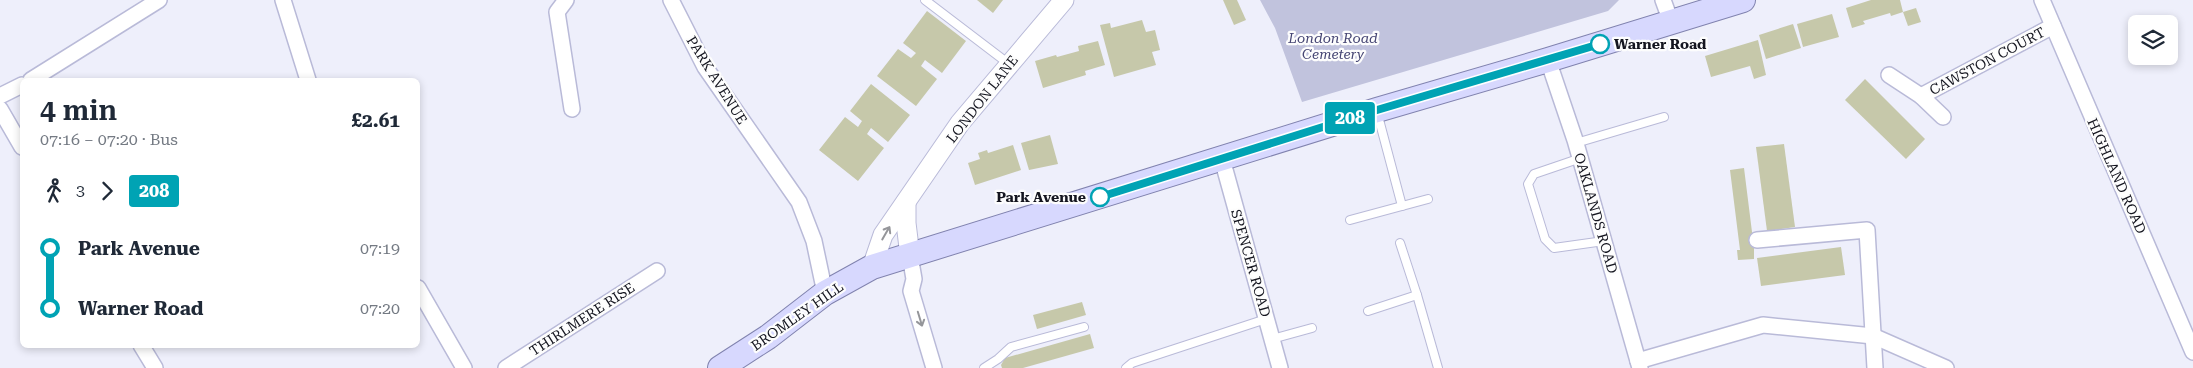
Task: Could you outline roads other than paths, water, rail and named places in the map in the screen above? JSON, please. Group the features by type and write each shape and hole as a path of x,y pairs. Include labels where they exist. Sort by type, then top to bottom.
{"main road":[{"name":"BROMLEY HILL","path":"720,368 768,337 825,293 872,267 1377,110 1744,0"}],"street":[{"path":"34,78 159,0"},
{"path":"283,0 307,78"},
{"path":"566,0 557,12 572,109"},
{"name":"PARK AVENUE","path":"671,0 705,67 799,202 814,242 825,293"},
{"name":"LONDON LANE","path":"872,267 883,235 960,123 1064,0"},
{"path":"1663,0 1671,22"},
{"name":"HIGHLAND ROAD","path":"2042,0 2193,352"},
{"name":"CAWSTON COURT","path":"1921,96 2053,26"},
{"name":"OAKLANDS ROAD","path":"1548,60 1576,143 1639,364"},
{"name":"CAWSTON COURT","path":"1889,75 1921,96 1942,117"},
{"path":"0,96 20,86"},
{"path":"0,109 20,144"},
{"name":"SPENCER ROAD","path":"1222,159 1280,368"},
{"path":"906,202 906,223 921,252 911,291 934,368"},
{"path":"1757,240 1867,230 1875,368"},
{"name":"THIRLMERE RISE","path":"506,368 657,271"},
{"path":"420,291 464,368"},
{"path":"1639,364 1763,325 1873,336 1946,368"},
{"path":"143,348 155,368"}],"lane":[{"path":"925,0 1008,64"},
{"path":"1377,110 1402,206"},
{"path":"1576,143 1664,118"},
{"path":"1580,158 1534,174 1528,184 1545,239 1554,248 1604,241"},
{"path":"1350,220 1428,199"},
{"path":"1400,243 1438,368"},
{"path":"1368,311 1416,295"},
{"path":"1126,368 1132,363 1266,319"},
{"path":"984,368 1011,347 1084,327"},
{"path":"1272,339 1312,328"}],"place":[{"name":"Warner Road","path":"1600,44"},
{"name":"Park Avenue","path":"1100,197"}],"park label":[{"name":"London Road Cemetery","path":"1333,46"}]}
